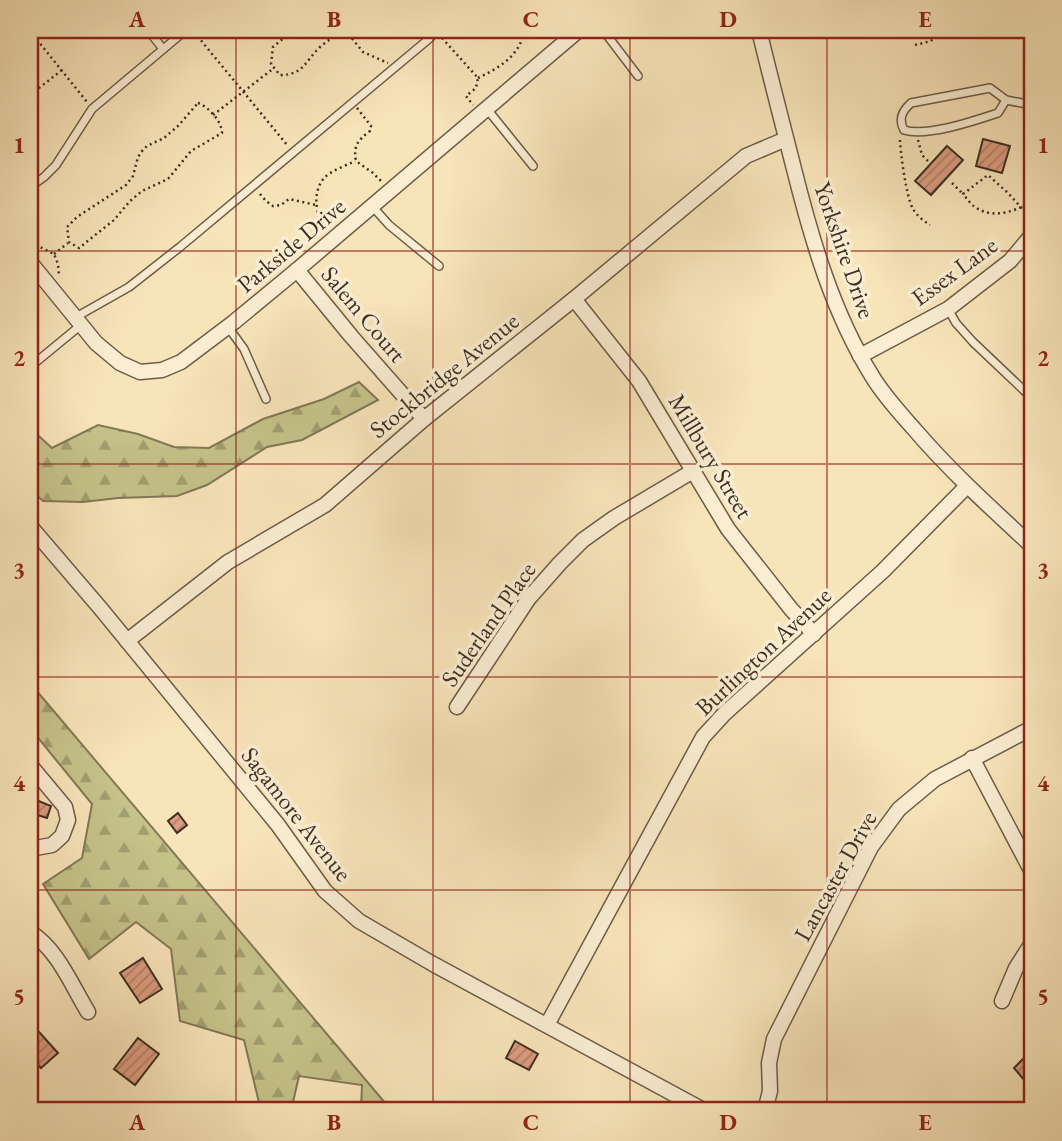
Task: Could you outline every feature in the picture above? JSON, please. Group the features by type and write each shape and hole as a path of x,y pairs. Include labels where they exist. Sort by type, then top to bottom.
{"street":[{"name":"Yorkshire Drive","path":"759,30 806,215 827,284 860,356 893,406 967,486 1032,546"},
{"name":"Parkside Drive","path":"30,262 96,343 120,363 140,372 162,370 181,362 228,327 484,112 570,33"},
{"name":"Stockbridge Avenue","path":"127,641 228,562 325,505 424,419 746,156 786,139"},
{"name":"Essex Lane","path":"860,356 948,309 1010,261 1032,236"},
{"name":"Salem Court","path":"297,270 424,419"},
{"name":"Millbury Street","path":"574,299 639,381 728,529 814,634"},
{"name":"Suderland Place","path":"457,707 530,598 560,563 583,540 614,518 692,471"},
{"name":"Burlington Avenue","path":"547,1025 704,737 724,714 883,571 967,486"},
{"name":"Sagamore Avenue","path":"30,526 278,825 325,891 359,920 433,964 705,1111"},
{"name":"Lancaster Drive","path":"765,1111 770,1091 769,1063 774,1039 871,847 899,810 935,779 1032,728"},
{"path":"972,758 1032,872"},
{"path":"30,765 65,807 68,820 62,836 52,845 30,849"},
{"path":"30,932 55,956 88,1012"},
{"path":"1002,1001 1016,968 1032,943"}],"lane":[{"path":"148,30 163,49"},
{"path":"30,187 55,165 92,109 186,30"},
{"path":"603,30 638,76"},
{"path":"30,367 78,321 180,247 396,67 430,38 434,31"},
{"path":"1006,100 998,113 966,123 917,133 904,130 901,125 904,109 911,103 990,88 1006,100 1032,105"},
{"path":"484,112 533,166"},
{"path":"372,206 389,225 439,266"},
{"path":"948,309 956,324 1032,398"},
{"path":"228,327 244,349 266,398"}],"path":[{"path":"192,30 294,152"},
{"path":"302,30 286,36 272,47 271,64 280,75 290,75 298,71 320,47 344,30 363,52 396,67"},
{"path":"484,112 466,96 476,88 478,78 516,52 524,30"},
{"path":"915,45 931,41 940,30"},
{"path":"30,31 92,109"},
{"path":"434,31 444,38 478,78"},
{"path":"213,115 274,68"},
{"path":"30,95 62,70"},
{"path":"198,103 205,106 222,128 222,133 191,151 168,179 142,191 86,244 79,248 69,242 67,227 77,217 126,185 134,176 138,157 147,146 178,127 198,103"},
{"path":"353,103 371,126 370,131 354,148 356,161 373,173 390,191"},
{"path":"904,130 900,139 907,192 913,208 930,225"},
{"path":"917,133 922,155 929,162"},
{"path":"323,228 316,205 317,194 324,179 332,172 356,161"},
{"path":"963,194 988,175 1028,215"},
{"path":"952,183 978,209 1004,214 1021,207"},
{"path":"253,186 273,206 281,205 289,199 316,205"},
{"path":"54,254 69,242"},
{"path":"30,246 38,246 54,254 60,271 50,288"}],"green space":[{"path":"359,382 378,400 302,440 267,447 207,485 177,496 83,502 43,501 30,489 30,428 52,448 98,425 138,434 174,447 209,448 263,419 324,399"},
{"path":"30,683 392,1111 361,1111 362,1085 299,1076 291,1111 261,1111 244,1040 180,1021 171,949 136,922 89,959 43,884 82,858 92,804 30,728"}],"building":[{"path":"983,139 1010,146 1002,173 976,166"},
{"path":"947,146 963,160 931,195 915,181"},
{"path":"36,800 51,806 47,818 31,813"},
{"path":"178,813 187,825 177,833 168,821"},
{"path":"143,958 162,989 140,1003 120,973"},
{"path":"30,1022 58,1053 41,1068 30,1056"},
{"path":"138,1038 159,1054 135,1085 114,1069"},
{"path":"515,1041 538,1054 529,1070 506,1058"},
{"path":"1032,1050 1032,1075 1025,1081 1014,1068"}]}
